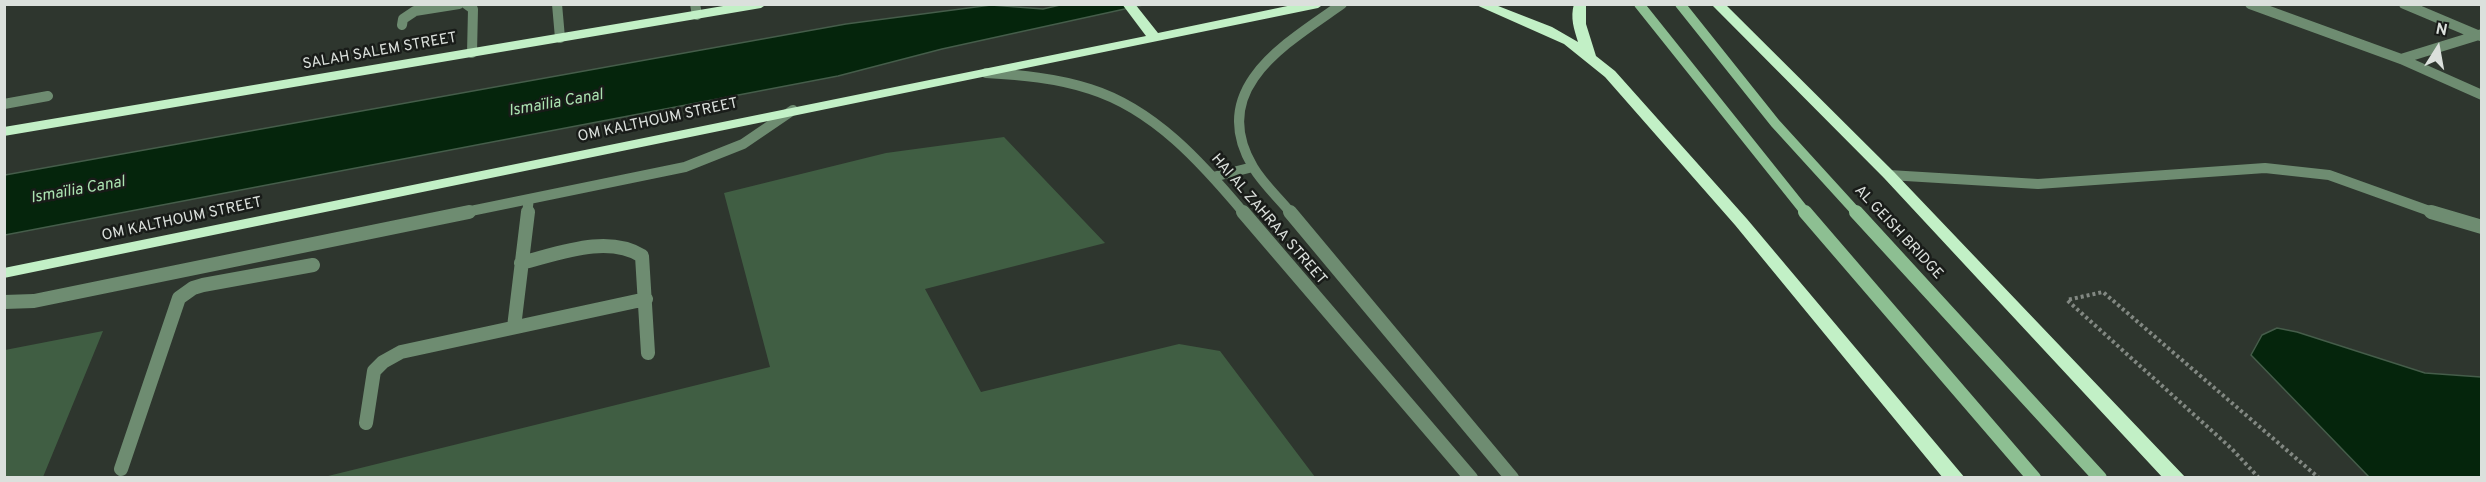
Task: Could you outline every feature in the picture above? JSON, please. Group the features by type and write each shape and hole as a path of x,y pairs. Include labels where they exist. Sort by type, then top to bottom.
{"highway":[{"name":"SALAH SALEM STREET","path":"4,132 560,38 696,10 761,4"},
{"path":"1128,4 1155,38"},
{"name":"OM KALTHOUM STREET","path":"4,273 1318,4"},
{"path":"1480,4 1547,30 1590,56 1610,74 1741,222 1955,477"},
{"path":"1580,4 1577,13 1590,56"},
{"path":"1717,4 1889,176 2176,477"}],"main road":[{"path":"1639,4 1777,179 2034,477"},
{"name":"AL GEISH BRIDGE","path":"1680,4 1775,123 2100,477"}],"street":[{"path":"402,26 403,19 411,13 459,4"},
{"path":"466,4 473,9 471,53"},
{"path":"557,4 560,38"},
{"name":"HAI AL ZAHRAA STREET","path":"1342,4 1262,65 1250,80 1242,96 1239,113 1240,131 1253,167 1512,477"},
{"path":"2250,4 2401,59 2481,96"},
{"path":"2404,4 2480,35"},
{"path":"2401,59 2480,35"},
{"name":"HAI AL ZAHRAA STREET","path":"986,73 1058,81 1091,90 1121,102 1146,117 1213,177 1471,477"},
{"path":"4,104 48,96"},
{"path":"4,302 34,301 685,166 717,156 743,144 793,110"},
{"path":"1213,177 1253,167"},
{"path":"1889,176 2038,183 2086,182 2265,168 2292,169 2329,175 2437,215 2481,227"},
{"path":"514,327 529,199"},
{"path":"521,263 608,245 629,247 642,256 648,353"},
{"path":"121,469 179,298 193,288 313,265"},
{"path":"193,288 203,266"},
{"path":"366,423 374,371 383,362 401,352 646,299"}],"path":[{"path":"2259,477 2232,449 2067,300 2103,292 2319,477"}],"shaded area":[{"path":"1004,137 1105,243 925,289 981,392 1179,344 1220,351 1315,477 324,477 770,367 724,193 886,153"},
{"path":"103,331 43,477 5,477 5,350"}],"water":[{"name":"Ismaïlia Canal","path":"991,5 1043,9 1060,5 1143,5 942,49 838,76 5,235 5,175 846,24"},
{"path":"2277,328 2297,332 2425,373 2481,377 2481,477 2369,477 2251,355 2262,335"}]}
